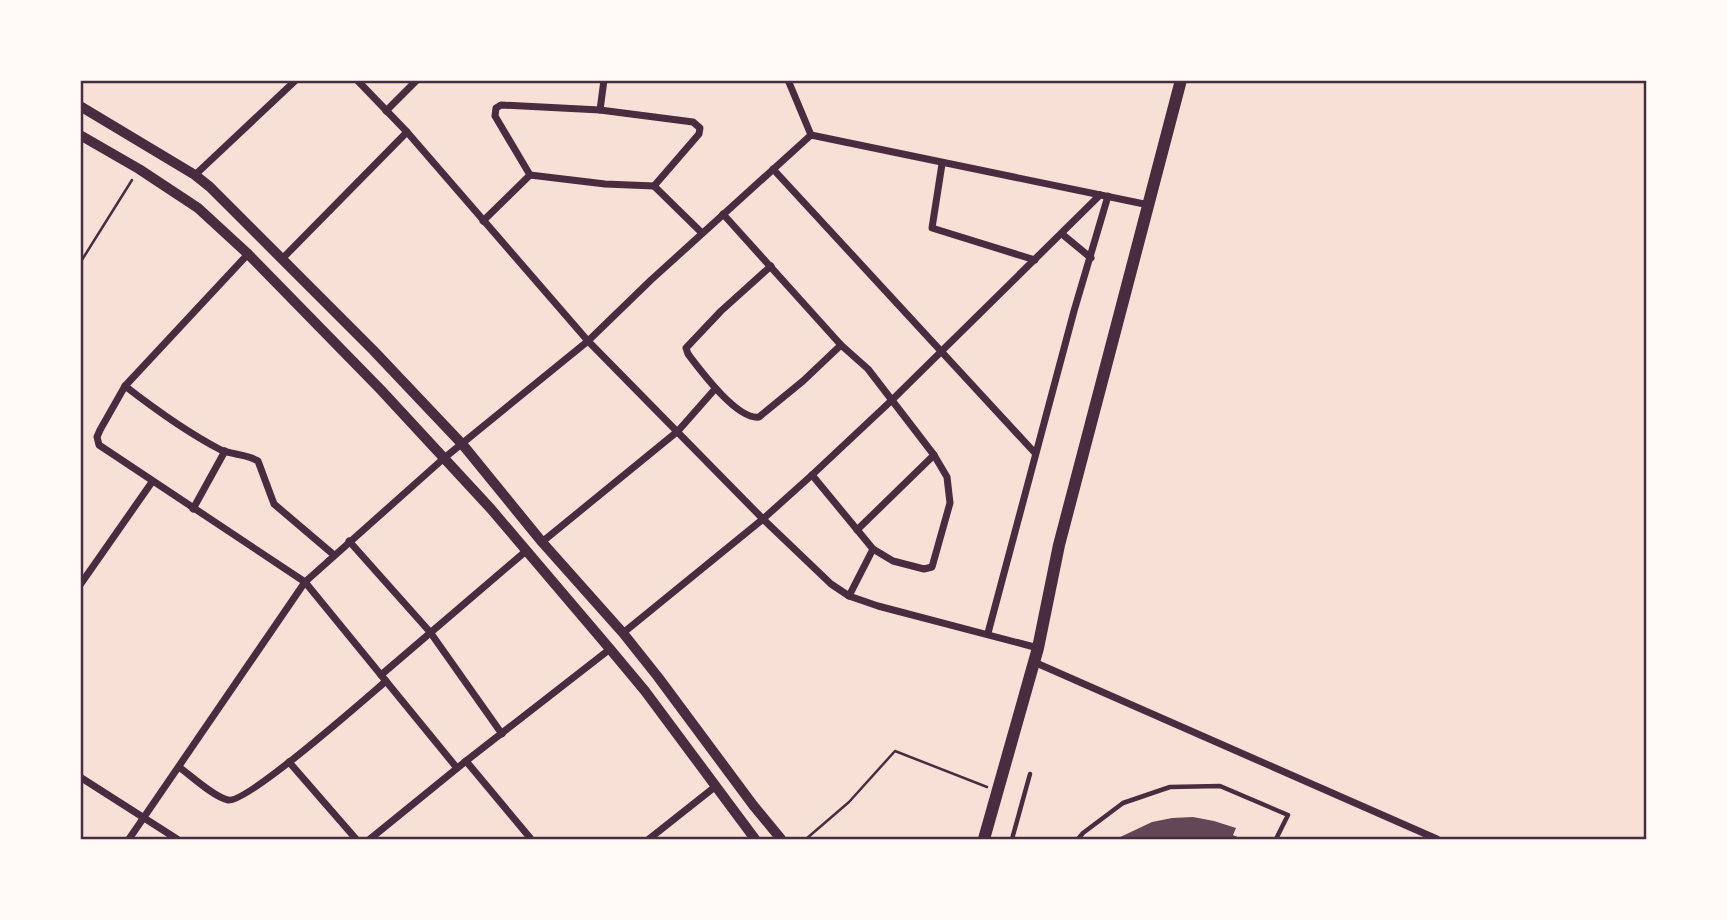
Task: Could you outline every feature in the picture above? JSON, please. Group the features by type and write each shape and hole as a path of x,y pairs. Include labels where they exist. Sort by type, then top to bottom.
{"main road":[{"path":"984,839 1038,648 1059,545 1181,80"}],"street":[{"path":"195,175 296,80"},
{"path":"357,80 407,132 588,341 763,519 831,584 849,596 878,606 1038,648"},
{"path":"386,111 417,80"},
{"path":"600,110 604,80"},
{"path":"788,80 811,135"},
{"path":"530,175 495,116 496,108 501,105 600,110 693,121 700,128 699,134 654,186"},
{"path":"80,106 195,175 243,218 415,393 463,445 542,542 622,633 781,839"},
{"path":"283,258 407,132"},
{"path":"80,135 139,169 198,208 248,254 381,390 491,509 610,649 755,839"},
{"path":"811,135 1149,205"},
{"path":"129,839 305,582 443,459 588,341 811,135"},
{"path":"942,164 932,228 1035,260"},
{"path":"773,169 1035,453"},
{"path":"530,175 605,184 654,186 702,233"},
{"path":"483,221 530,175"},
{"path":"622,633 763,519 812,475 1104,195"},
{"path":"988,633 1035,453 1091,258 1104,195"},
{"path":"723,214 841,345 868,369 934,455 947,477 950,503 932,567 924,569 893,561 873,550 812,475"},
{"path":"1062,234 1091,258"},
{"path":"248,254 125,386 100,430 97,437 99,445 305,582 457,768"},
{"path":"771,267 721,311 686,348 715,389 748,416 759,417 841,345"},
{"path":"125,386 173,423 225,452 258,461 274,504 334,555"},
{"path":"542,542 678,431 715,389"},
{"path":"193,509 225,452"},
{"path":"857,530 934,455"},
{"path":"80,585 152,482"},
{"path":"349,541 430,632 502,734"},
{"path":"849,596 873,550"},
{"path":"179,767 224,799 237,800 289,762 384,678 430,632 526,551"},
{"path":"370,839 610,649"},
{"path":"1034,662 1437,839"},
{"path":"466,761 531,839"},
{"path":"289,762 356,839"},
{"path":"80,777 177,839"},
{"path":"649,839 716,786"}],"lane":[{"path":"1012,839 1030,774"},
{"path":"1078,839 1123,803 1170,787 1208,786 1220,786 1287,815 1276,839"}],"path":[{"path":"80,263 139,169"},
{"path":"806,839 849,802 895,751 997,791"}],"building":[{"path":"1193,817 1236,828 1233,835 1242,839 1116,839 1152,822"}]}
